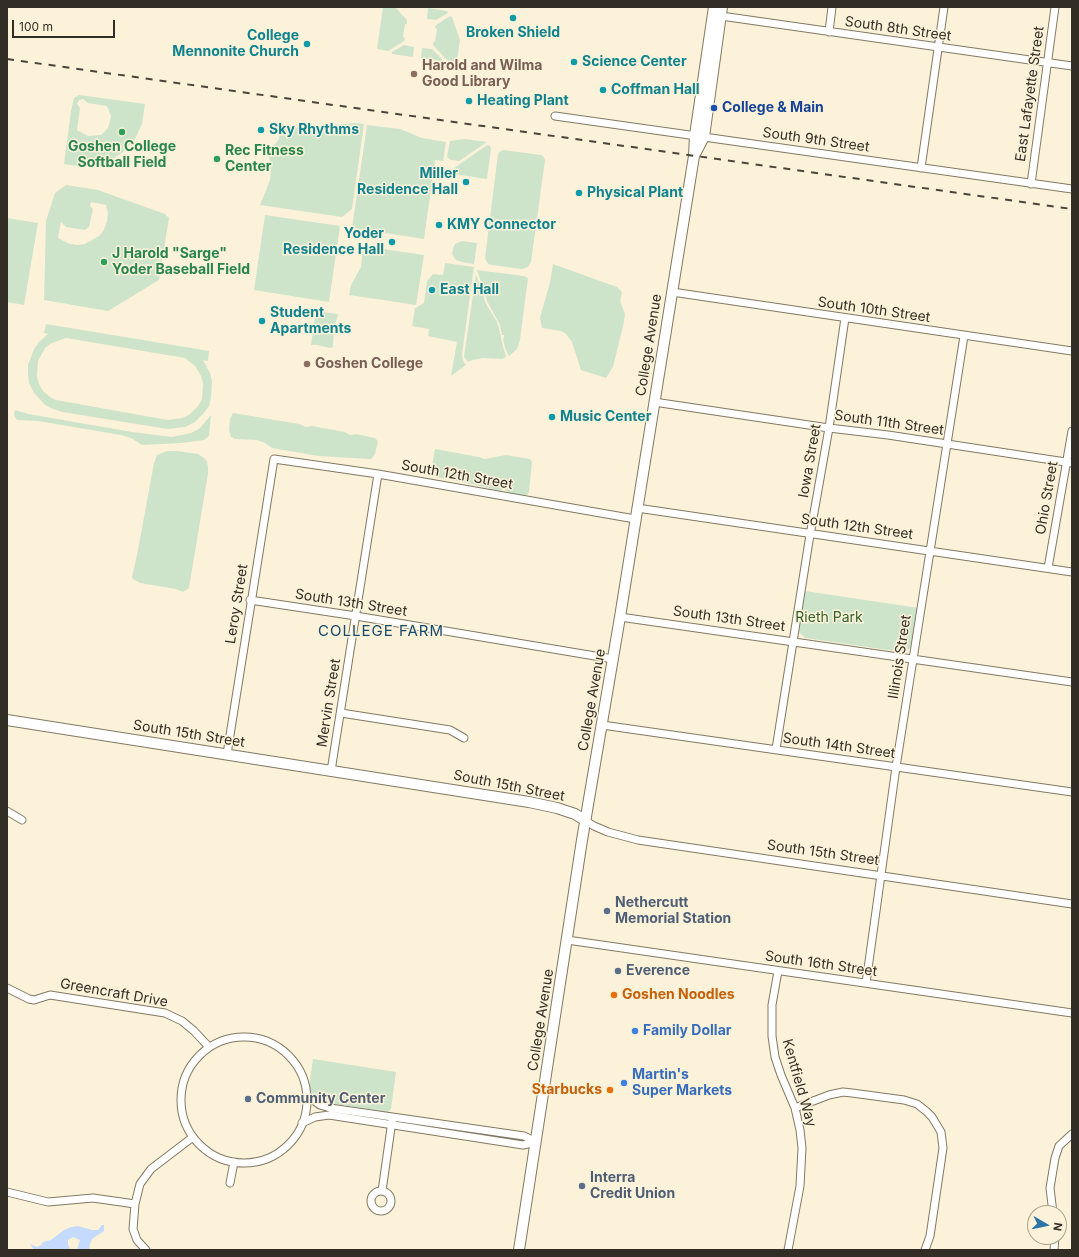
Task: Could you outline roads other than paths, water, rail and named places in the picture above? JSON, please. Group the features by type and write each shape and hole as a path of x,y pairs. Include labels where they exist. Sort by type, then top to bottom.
{"main road":[{"name":"College Avenue","path":"700,136 714,7"},
{"name":"College Avenue","path":"519,1250 586,821 694,156 700,136 721,12"},
{"name":"South 15th Street","path":"7,720 543,805 575,814 586,821"}],"street":[{"path":"829,32 832,7"},
{"path":"921,168 944,7"},
{"name":"East Lafayette Street","path":"1031,184 1055,7"},
{"name":"South 8th Street","path":"721,12 829,32 1072,66"},
{"name":"South 9th Street","path":"555,116 1072,189"},
{"name":"South 10th Street","path":"672,292 1072,351"},
{"name":"Iowa Street","path":"776,749 810,534 829,428 845,318"},
{"name":"Illinois Street","path":"866,983 896,767 964,336"},
{"name":"South 11th Street","path":"654,402 1069,462"},
{"name":"Ohio Street","path":"1048,568 1069,462 1072,431"},
{"name":"South 12th Street","path":"274,458 378,474 636,519"},
{"name":"Leroy Street","path":"227,754 250,600 274,458"},
{"name":"Mervin Street","path":"331,771 378,474"},
{"name":"South 12th Street","path":"637,508 1072,572"},
{"name":"South 13th Street","path":"250,600 356,616 613,659"},
{"name":"South 13th Street","path":"620,617 1072,682"},
{"path":"340,712 450,730 464,738"},
{"name":"South 14th Street","path":"602,725 1072,792"},
{"path":"7,811 22,820"},
{"name":"South 15th Street","path":"586,821 608,832 638,840 1072,904"},
{"name":"South 16th Street","path":"567,940 1072,1013"},
{"name":"Kentfield Way","path":"778,971 772,1005 772,1036 775,1057 795,1108 802,1144 802,1167 788,1250"},
{"name":"Greencraft Drive","path":"7,988 34,1000 50,995 165,1013 182,1022 194,1031 209,1047"},
{"path":"237,1037 251,1037 268,1042 284,1051 295,1064 303,1078 306,1094 306,1108 302,1123 296,1134 288,1144 278,1152 255,1162 234,1162 211,1154 193,1137 184,1122 182,1113 182,1084 190,1066 196,1058 209,1047 224,1040 237,1037"},
{"path":"795,1108 829,1095 852,1092 904,1100 917,1104 932,1117 941,1132 943,1148 930,1236 925,1250"},
{"path":"306,1094 317,1103 326,1107 524,1136 536,1142"},
{"path":"302,1123 324,1115 523,1145 536,1142"},
{"path":"382,1191 393,1117"},
{"path":"1052,1205 1050,1188 1055,1158 1059,1146 1072,1134"},
{"path":"146,1250 135,1236 133,1222 135,1204 140,1184 151,1169 193,1137"},
{"path":"230,1183 234,1162"},
{"path":"7,1192 48,1202 93,1198 135,1204"}],"water":[{"path":"102,1225 104,1225 104,1231 92,1239 89,1250 77,1250 80,1240 73,1237 68,1240 68,1245 70,1249 73,1250 34,1250 30,1244 37,1247 43,1242 51,1240 64,1230 71,1227 78,1226 98,1230"}],"railway":[{"path":"7,59 1072,209"}],"place":[{"name":"Broken Shield","path":"513,18"},
{"name":"College Mennonite Church","path":"307,44"},
{"name":"Science Center","path":"574,62"},
{"name":"Harold and Wilma Good Library","path":"414,74"},
{"name":"Coffman Hall","path":"603,90"},
{"name":"Heating Plant","path":"469,101"},
{"name":"College & Main","path":"714,108"},
{"name":"Sky Rhythms","path":"261,130"},
{"name":"Goshen College Softball Field","path":"122,132"},
{"name":"Rec Fitness Center","path":"217,159"},
{"name":"Miller Residence Hall","path":"466,182"},
{"name":"Physical Plant","path":"579,193"},
{"name":"KMY Connector","path":"439,225"},
{"name":"Yoder Residence Hall","path":"392,242"},
{"name":"J Harold \"Sarge\" Yoder Baseball Field","path":"104,262"},
{"name":"East Hall","path":"432,290"},
{"name":"Student Apartments","path":"262,321"},
{"name":"Goshen College","path":"307,364"},
{"name":"Music Center","path":"552,417"},
{"name":"Nethercutt Memorial Station","path":"607,911"},
{"name":"Everence","path":"618,971"},
{"name":"Goshen Noodles","path":"614,995"},
{"name":"Family Dollar","path":"635,1031"},
{"name":"Martin's Super Markets","path":"624,1083"},
{"name":"Starbucks","path":"610,1090"},
{"name":"Community Center","path":"248,1099"},
{"name":"Interra Credit Union","path":"582,1186"}],"district":[{"name":"COLLEGE FARM","path":"381,631"}],"park label":[{"name":"Rieth Park","path":"829,618"}]}
